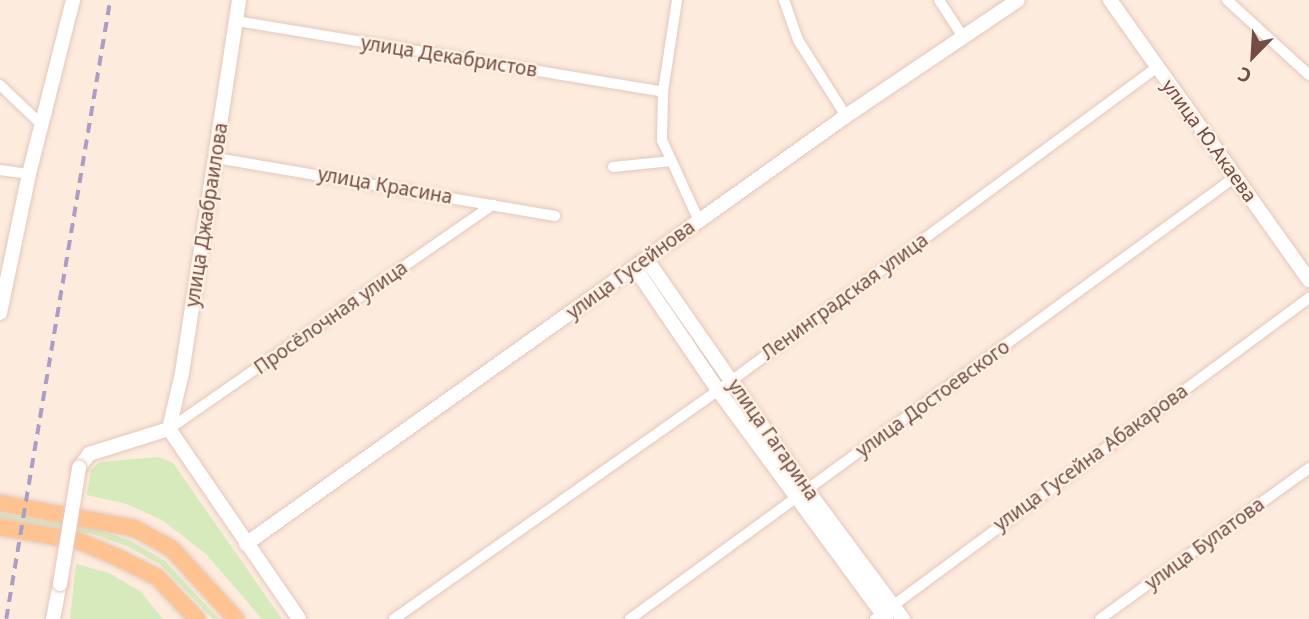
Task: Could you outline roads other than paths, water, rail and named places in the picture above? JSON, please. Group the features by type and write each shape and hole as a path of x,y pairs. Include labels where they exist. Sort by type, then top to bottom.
{"main road":[{"path":"0,313 29,174 73,0"},
{"name":"улица Джабраилова","path":"169,429 182,373 239,0"},
{"name":"улица Гусейнова","path":"246,544 846,116 1018,0"},
{"name":"улица Ю.Акаева","path":"1111,0 1156,68 1309,280"},
{"name":"улица Гагарина","path":"641,264 731,381 802,494 884,614 902,619"},
{"name":"улица Гагарина","path":"641,264 718,390 802,494"},
{"path":"56,615 79,468 89,454 169,429 299,619"},
{"path":"0,503 84,516 134,528 172,549 236,619"},
{"path":"0,527 79,541 157,577 197,619"}],"street":[{"path":"677,0 663,92 662,140 699,221"},
{"path":"784,0 798,40 846,116"},
{"path":"939,0 963,37"},
{"path":"1227,0 1309,75"},
{"name":"улица Декабристов","path":"236,22 663,92"},
{"name":"Ленинградская улица","path":"394,619 731,381 1156,68"},
{"path":"0,85 41,124"},
{"name":"улица Красина","path":"216,158 555,216"},
{"path":"613,167 671,161"},
{"path":"0,170 29,174"},
{"name":"улица Достоевского","path":"630,619 1235,177"},
{"name":"Просёлочная улица","path":"169,429 493,205"},
{"name":"улица Гусейна Абакарова","path":"884,614 1309,298"},
{"name":"улица Булатова","path":"1100,619 1309,468"}],"railway":[{"path":"6,619 110,0"}]}
